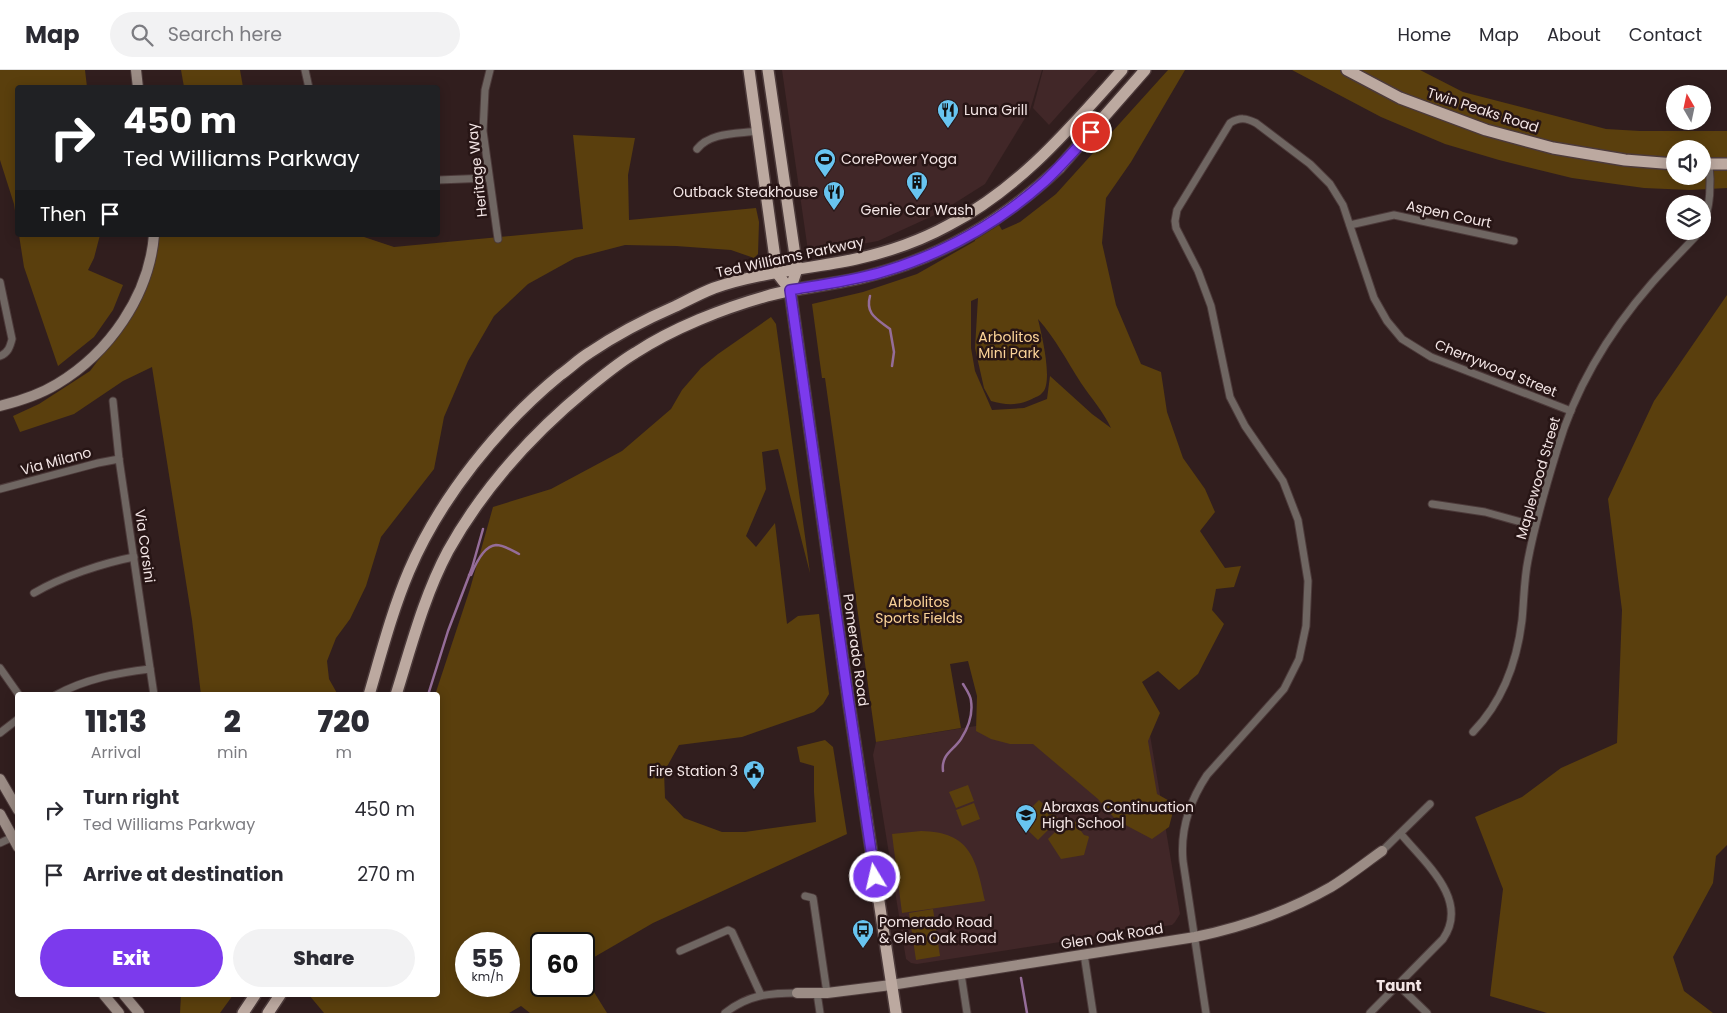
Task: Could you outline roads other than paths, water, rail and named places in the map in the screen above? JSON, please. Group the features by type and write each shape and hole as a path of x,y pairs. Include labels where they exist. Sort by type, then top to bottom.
{"main road":[{"name":"Pomerado Road","path":"749,70 777,273 790,290"},
{"name":"Pomerado Road","path":"768,70 797,269 790,290 849,704 896,1013"},
{"name":"Ted Williams Parkway","path":"370,692 410,570 430,529 459,484 496,436 543,389 587,354 636,324 714,288 777,273 855,259 900,247 948,226 978,208 1036,164 1122,70"},
{"path":"397,692 430,589 448,552 482,497 518,452 562,410 610,370 636,352 722,310 790,290 862,277 940,251 988,224 1059,168 1146,70"},
{"name":"Twin Peaks Road","path":"1347,70 1400,98 1486,130 1553,148 1625,160 1666,163"},
{"path":"1711,164 1727,164"},
{"path":"243,1013 254,997"},
{"path":"268,1013 279,997"}],"street":[{"path":"136,70 138,85"},
{"path":"305,70 308,85"},
{"name":"Heritage Way","path":"490,70 485,90 483,131 498,239"},
{"name":"Cherrywood Street","path":"1195,937 1182,856 1182,838 1186,818 1197,790 1207,775 1284,689 1299,659 1306,626 1308,581 1298,520 1283,482 1244,426 1230,397 1211,306 1198,271 1179,235 1174,221 1177,210 1230,123 1239,118 1247,118 1256,123 1310,164 1330,184 1343,205 1374,298 1387,321 1402,338 1431,357 1571,411"},
{"path":"697,149 702,142 711,137 758,131"},
{"path":"440,180 489,178"},
{"name":"Aspen Court","path":"1350,224 1394,215 1514,241"},
{"path":"0,406 27,399 56,384 85,365 115,334 141,289 154,237"},
{"name":"Maplewood Street","path":"1473,732 1486,719 1495,706 1517,653 1528,560 1557,448 1571,411 1599,354 1627,314 1652,283 1692,240"},
{"path":"0,282 12,339 10,348 0,356"},
{"name":"Via Corsini","path":"112,400 154,692"},
{"name":"Via Milano","path":"0,489 98,462 119,459"},
{"path":"1432,504 1485,512 1536,526"},
{"path":"34,593 56,582 116,561 134,557"},
{"path":"0,668 18,692"},
{"path":"61,692 114,673 150,668"},
{"path":"0,733 15,722"},
{"path":"0,780 15,805"},
{"name":"Glen Oak Road","path":"725,1013 737,1003 761,995 822,993 891,985 1195,937 1226,930 1283,911 1332,886 1382,851 1430,804"},
{"path":"0,814 15,842 0,843"},
{"path":"1370,1013 1443,939 1449,930 1452,917 1450,897 1444,886 1401,834"},
{"path":"805,896 813,898 822,993 820,1013"},
{"path":"680,951 728,930 732,932 761,995"},
{"path":"1195,937 1206,1013"},
{"path":"1084,954 1093,1013"},
{"path":"961,974 967,1013"},
{"path":"1398,985 1427,1013"},
{"path":"106,997 119,1013"},
{"path":"126,997 139,1013"}],"waterway":[{"path":"870,296 869,307 871,312 890,329 894,352 892,366"},
{"path":"429,692 448,631 472,568 483,529"},
{"path":"469,575 471,575 483,552 491,546 502,546 519,554"},
{"path":"943,771 946,757 961,739 971,716 971,699 963,684"},
{"path":"1021,978 1027,1013"}],"place":[{"name":"Luna Grill","path":"948,129"},
{"name":"CorePower Yoga","path":"825,178"},
{"name":"Genie Car Wash","path":"917,201"},
{"name":"Outback Steakhouse","path":"834,211"},
{"name":"Fire Station 3","path":"754,790"},
{"name":"Abraxas Continuation High School","path":"1026,834"},
{"name":"Pomerado Road & Glen Oak Road","path":"863,949"}],"district":[{"name":"Taunt","path":"1399,985"}],"park label":[{"name":"Arbolitos Mini Park","path":"1009,346"},
{"name":"Arbolitos Sports Fields","path":"919,610"}]}
